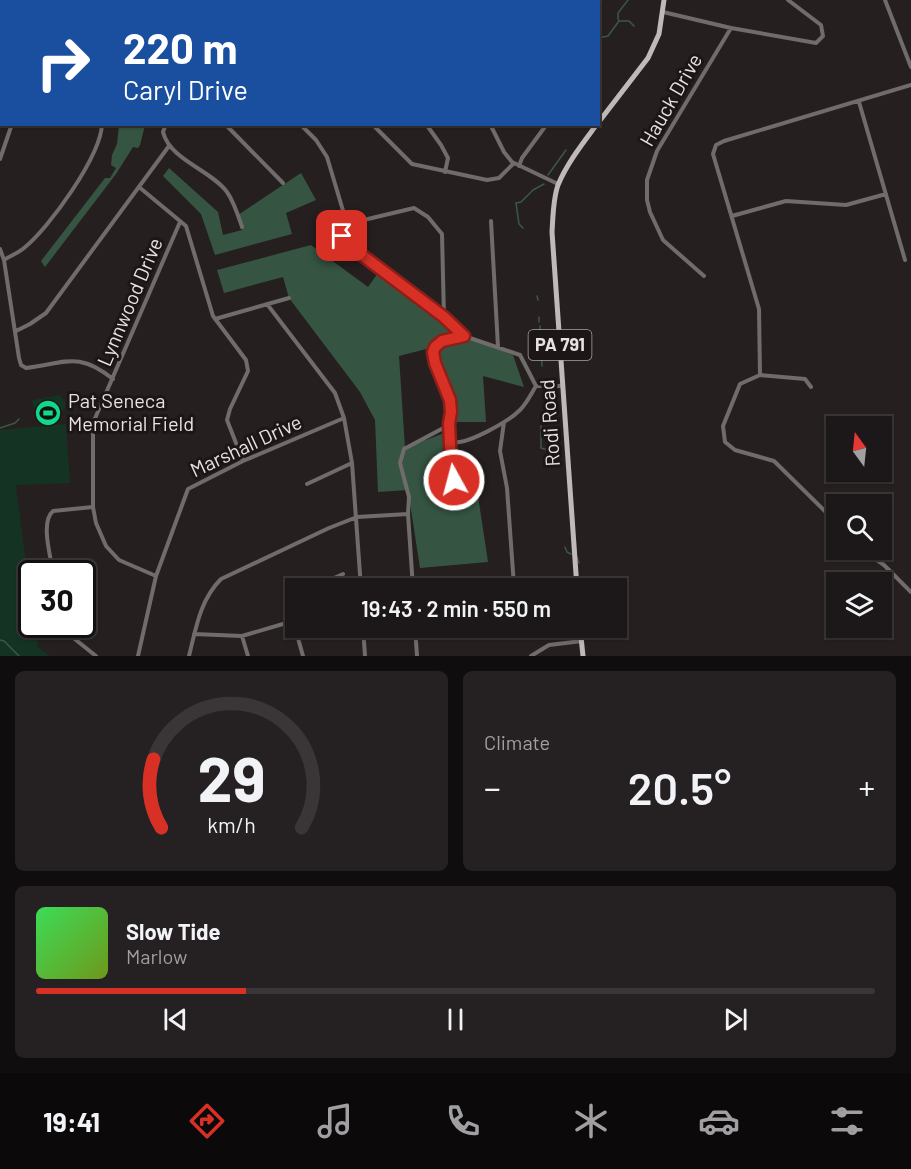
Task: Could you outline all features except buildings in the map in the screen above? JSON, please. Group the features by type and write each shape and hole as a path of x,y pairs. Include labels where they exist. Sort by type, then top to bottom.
{"main road":[{"name":"Rodi Road","path":"600,121 648,58 659,34 664,0"},
{"name":"Rodi Road","path":"576,578 552,232 558,184 574,156 596,126"},
{"path":"582,638 583,656"}],"street":[{"path":"663,12 816,44 823,36 821,25 788,0"},
{"path":"885,0 910,63"},
{"name":"Hauck Drive","path":"704,276 663,240 650,212 647,200 647,180 657,152 731,28"},
{"path":"760,375 759,309 714,154 716,145 911,86"},
{"path":"859,102 905,260"},
{"path":"0,159 11,126"},
{"path":"4,260 23,249 40,232 70,193 98,145 102,126"},
{"path":"165,126 163,132 169,146 226,191 236,209 242,227"},
{"path":"227,126 283,183"},
{"path":"302,126 316,140 327,157 347,224"},
{"path":"374,126 412,164 493,180 503,175 513,163"},
{"path":"427,126 448,158 445,172"},
{"path":"491,126 504,152 513,163 558,184"},
{"path":"519,166 522,158 546,126"},
{"path":"16,331 46,313 169,146"},
{"path":"139,187 189,231 215,319 244,355 248,371 227,420 243,461"},
{"path":"732,216 786,201 846,205 886,194"},
{"path":"444,317 442,234 428,216 414,208 347,224 342,236 346,243 444,317 464,336"},
{"path":"490,221 498,347"},
{"name":"Lynnwood Drive","path":"156,576 119,560 106,546 96,523 93,507 93,423 180,222"},
{"path":"0,249 4,260 21,365 26,368 76,360 98,366 113,379"},
{"path":"215,319 289,298"},
{"path":"267,304 335,393 344,418 352,463 360,578"},
{"path":"454,480 451,465 450,400 435,363 435,347 448,338 464,336 520,355 536,386"},
{"path":"811,387 805,379 760,375 741,384 723,426 725,442 735,450 774,460 826,512"},
{"path":"536,386 563,386"},
{"path":"451,442 462,443 504,422 522,409 536,386"},
{"name":"Marshall Drive","path":"138,656 156,576 188,489 243,461 344,418"},
{"path":"504,422 500,451 507,488 513,578"},
{"path":"412,578 409,497 400,463 404,449 449,424"},
{"path":"307,484 352,463"},
{"path":"51,560 46,523 48,515 53,511 93,507"},
{"path":"189,656 203,603 221,579 357,517 408,514"},
{"path":"877,560 911,592"},
{"path":"334,578 343,574"},
{"path":"194,634 242,636 285,623"},
{"path":"242,636 248,656"},
{"path":"74,638 96,656"},
{"path":"297,638 303,656"},
{"path":"364,638 365,656"},
{"path":"416,638 417,656"},
{"path":"531,656 549,645 582,641"}],"green space":[{"path":"119,126 145,126 138,148 133,147 116,174 45,267 41,261 105,178 110,178 116,168 111,165"},
{"path":"169,168 218,212 223,235 242,230 238,215 301,173 316,200 286,213 292,234 215,255 201,214 163,176"},
{"path":"311,245 368,287 378,273 449,330 513,355 524,387 483,376 486,422 449,422 434,347 399,356 405,448 447,432 446,479 476,483 488,562 420,568 408,490 378,492 375,420 360,392 289,298 283,277 224,293 217,270"},
{"name":"Pat Seneca Memorial Field","path":"60,395 65,401 65,408 48,423 41,424 33,400"},
{"path":"66,424 70,483 16,485 25,560 18,560 18,638 37,638 38,647 50,656 0,656 0,430"}],"waterway":[{"path":"628,0 618,13 618,19 629,21 634,26"},
{"path":"600,38 608,36 619,21"},
{"path":"548,175 566,150"},
{"path":"523,228 519,224 516,203 521,202 533,190 544,184"},
{"path":"537,296 538,300"},
{"path":"539,317 539,322"},
{"path":"540,326 542,366"},
{"path":"0,428 15,423 19,419"},
{"path":"541,426 541,448 551,451 555,456"},
{"path":"565,547 571,554"},
{"path":"577,557 579,563"},
{"path":"0,640 4,641 19,656"}],"place":[{"name":"Pat Seneca Memorial Field","path":"48,413"}],"route":[{"path":"342,236 346,243 444,317 464,336 448,338 438,343 433,352 450,400 450,453 454,480"}]}
